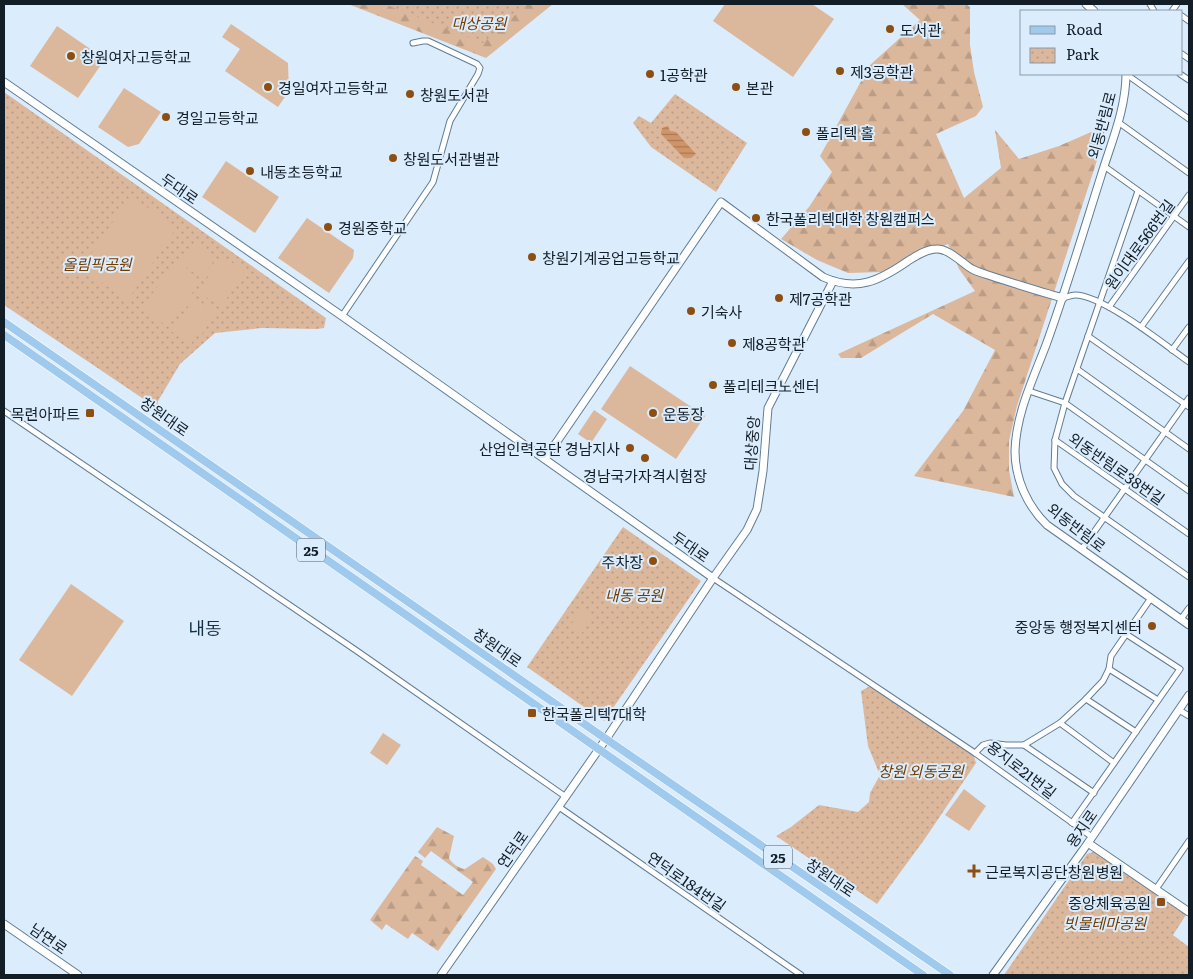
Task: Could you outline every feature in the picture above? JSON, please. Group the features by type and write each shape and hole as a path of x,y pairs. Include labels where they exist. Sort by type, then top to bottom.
{"main road":[{"name":"창원대로","path":"4,320 606,739 950,975"},
{"name":"창원대로","path":"4,336 923,975"}],"street":[{"path":"342,316 433,182 450,121 480,68 477,64 428,41 413,43"},
{"name":"외동반림로","path":"1126,75 1124,102 1118,122 1063,298 1022,412 1015,449 1016,466 1030,504 1038,517 1189,625"},
{"path":"1127,75 1189,119"},
{"name":"두대로","path":"4,82 545,458 713,578 606,739"},
{"path":"1118,122 1189,173"},
{"path":"1104,166 1189,227"},
{"path":"1138,191 1065,403 1055,440 1054,468 1062,484 1074,496 1189,577"},
{"name":"원이대로566번길","path":"1109,307 1189,195"},
{"path":"545,458 721,202 823,277 833,281 854,284 871,282 887,275 920,254 936,249 944,250 974,270 1035,291 1063,298 1075,295 1100,301 1141,327 1189,362"},
{"path":"1141,327 1189,261"},
{"name":"대상중앙","path":"713,578 748,530 757,508 764,471 768,408 833,281"},
{"path":"1172,350 1189,327"},
{"path":"1088,336 1187,406"},
{"path":"1077,369 1189,449"},
{"path":"1029,391 1065,403 1189,491"},
{"path":"1082,550 1165,432 1187,406 1189,398"},
{"path":"4,411 566,796"},
{"name":"외동반림로38번길","path":"1055,440 1189,534"},
{"path":"713,578 975,752"},
{"name":"용지로21번길","path":"1090,840 1072,823 975,752 990,742 1006,745 1024,745 1060,723 1103,681 1109,669 1111,656 1151,598"},
{"path":"1181,619 1189,608"},
{"path":"1072,823 1180,669 1126,634"},
{"path":"1109,669 1158,700"},
{"name":"용지로","path":"993,975 1090,840 1189,695"},
{"path":"1086,699 1136,732"},
{"path":"1179,710 1189,716"},
{"path":"1060,723 1114,763"},
{"name":"연덕로","path":"441,975 606,739"},
{"name":"용지로21번길","path":"1024,745 1094,792"},
{"name":"연덕로184번길","path":"559,807 801,975"},
{"path":"1090,840 1189,912"},
{"path":"1156,889 1189,841"},
{"name":"남면로","path":"4,924 78,975"}],"green space":[{"path":"348,4 553,4 486,58"},
{"name":"대상공원","path":"384,4 528,4 483,43"},
{"path":"725,4 812,4 834,19 793,77 713,21"},
{"path":"902,4 966,4 970,7 970,45 974,72 983,107 976,116 936,134 964,198 1001,168 995,130 1019,159 1059,146 1105,126 1103,142 1017,406 1009,441 1009,470 1014,497 914,476 963,411 995,350 933,314 861,358 841,358 838,354 975,291 959,269 948,244 882,272 848,273 817,260 781,239 809,207 832,172 820,156 870,65 920,20"},
{"path":"231,24 288,63 289,91 278,107 225,71 240,49 222,37"},
{"path":"57,26 105,59 78,98 30,66"},
{"path":"124,88 161,112 139,144 128,147 98,127"},
{"name":"올림픽공원","path":"4,92 326,318 324,328 262,328 215,333 180,364 158,401 157,408 4,305"},
{"path":"675,94 747,143 716,192 651,147 633,123 639,116 651,123"},
{"path":"226,161 279,197 255,233 202,197"},
{"path":"130,196 177,227 128,300 81,269"},
{"path":"307,218 354,250 353,258 329,293 278,258"},
{"path":"194,243 215,259 201,278 179,262"},
{"path":"222,256 245,271 221,307 198,292"},
{"path":"175,262 201,281 168,327 142,308"},
{"path":"194,298 216,312 202,334 199,332 191,344 169,330 176,319 180,320"},
{"name":"운동장","path":"630,366 705,416 676,459 601,409"},
{"path":"594,410 607,419 591,443 578,434"},
{"name":"내동 공원","path":"623,527 701,581 604,721 527,667"},
{"path":"71,584 124,621 72,696 19,660"},
{"path":"582,607 594,615 582,633 571,625"},
{"name":"창원 외동공원","path":"872,685 973,753 976,763 924,840 877,904 776,836 819,805 858,812 869,802 870,793 880,775 868,746 861,691"},
{"path":"383,733 401,745 387,765 370,753"},
{"path":"964,789 986,806 969,831 945,815"},
{"path":"437,827 454,836 449,858 456,865 465,869 483,857 493,864 496,869 438,951 412,933 408,939 386,924 382,930 370,920 415,856 423,861 421,865 463,895 473,882 431,851 425,858 418,852"},
{"name":"빗물테마공원","path":"1093,852 1099,854 1186,915 1173,935 1189,947 1189,975 1004,975 1087,854"}],"shaded area":[{"path":"668,126 670,131 676,132 696,154 691,158 684,158 661,134 662,128"}],"place":[{"name":"도서관","path":"890,29"},
{"name":"창원여자고등학교","path":"71,56"},
{"name":"제3공학관","path":"840,71"},
{"name":"1공학관","path":"650,74"},
{"name":"경일여자고등학교","path":"268,87"},
{"name":"본관","path":"736,87"},
{"name":"창원도서관","path":"410,94"},
{"name":"경일고등학교","path":"166,117"},
{"name":"폴리텍 홀","path":"806,132"},
{"name":"창원도서관별관","path":"393,158"},
{"name":"내동초등학교","path":"250,171"},
{"name":"한국폴리텍대학 창원캠퍼스","path":"756,218"},
{"name":"경원중학교","path":"328,227"},
{"name":"창원기계공업고등학교","path":"532,257"},
{"name":"제7공학관","path":"779,298"},
{"name":"기숙사","path":"691,311"},
{"name":"제8공학관","path":"732,343"},
{"name":"폴리테크노센터","path":"713,385"},
{"name":"목련아파트","path":"90,413"},
{"name":"운동장","path":"653,413"},
{"name":"산업인력공단 경남지사","path":"630,448"},
{"name":"경남국가자격시험장","path":"645,458"},
{"name":"주차장","path":"653,561"},
{"name":"중앙동 행정복지센터","path":"1152,626"},
{"name":"한국폴리텍7대학","path":"532,713"},
{"name":"근로복지공단창원병원","path":"974,871"},
{"name":"중앙체육공원","path":"1161,902"}],"district":[{"name":"내동","path":"205,627"}]}
